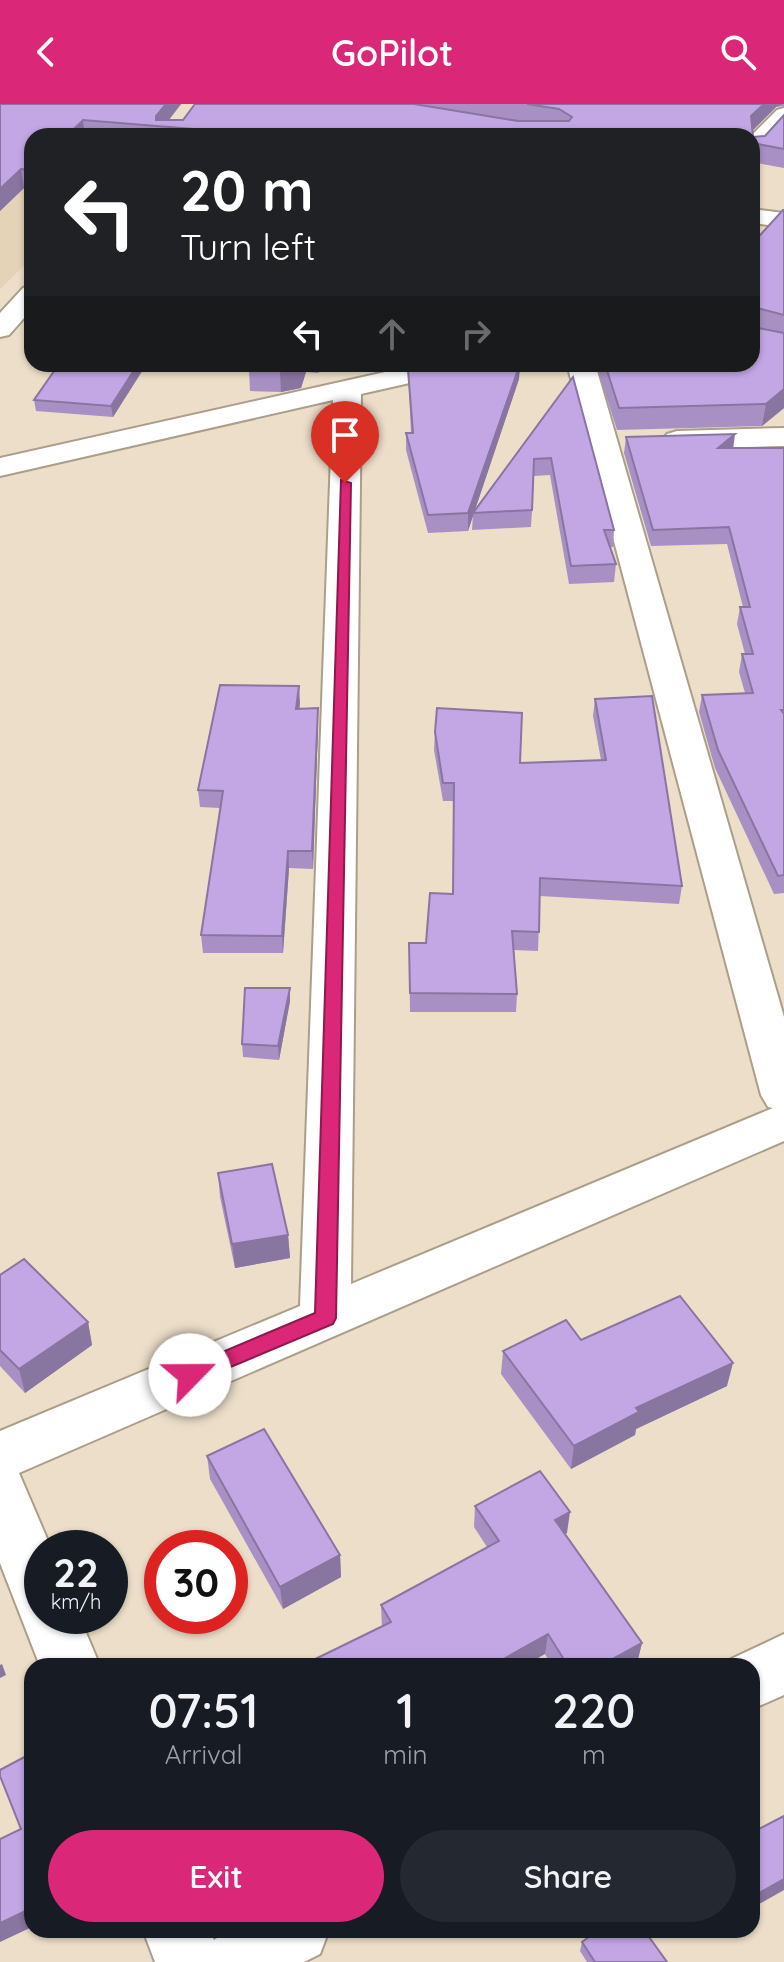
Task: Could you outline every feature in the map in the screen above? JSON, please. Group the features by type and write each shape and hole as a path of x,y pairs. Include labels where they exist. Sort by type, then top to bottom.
{"street":[{"path":"760,139 784,114"},
{"path":"760,217 784,220"},
{"path":"0,329 24,302"},
{"path":"0,467 423,372"},
{"path":"586,372 627,441 784,1095"},
{"path":"325,1318 347,390"},
{"path":"627,441 784,437"},
{"path":"0,1456 784,1122"},
{"path":"0,1491 24,1551"},
{"path":"57,1634 67,1658"},
{"path":"760,1676 784,1663"},
{"path":"179,1938 189,1962"},
{"path":"238,1962 282,1938"}],"shaded area":[{"path":"0,104 183,104 160,128 24,128 24,266 0,289"}],"building":[{"path":"0,104 166,104 156,120 183,120 195,104 414,104 518,121 569,121 572,117 559,109 527,104 764,104 751,116 752,128 181,128 83,120 75,128 24,128 24,169 0,189"},
{"path":"784,115 784,149 760,144 760,136 765,136"},
{"path":"784,210 784,315 760,309 760,235"},
{"path":"760,328 784,333 784,389 766,404 619,408 608,372 760,372"},
{"path":"53,372 133,372 111,406 34,400"},
{"path":"408,372 517,372 468,513 428,515 406,433 413,433"},
{"path":"573,377 614,530 604,530 616,564 571,566 551,458 534,459 532,510 473,513"},
{"path":"735,434 718,448 784,448 784,710 781,710 784,714 784,875 778,876 718,750 702,695 753,693 742,654 753,654 740,607 750,607 729,527 653,530 626,437"},
{"path":"220,685 299,686 296,709 318,708 312,851 288,851 282,936 201,935 223,791 198,790"},
{"path":"652,696 682,886 540,878 539,932 512,931 517,994 410,993 409,943 426,943 430,893 453,894 454,783 443,783 435,732 437,708 522,713 520,763 606,760 595,699"},
{"path":"245,988 290,988 278,1046 242,1044"},
{"path":"272,1164 288,1235 232,1244 218,1173"},
{"path":"24,1259 88,1322 19,1369 0,1350 0,1275"},
{"path":"680,1296 733,1363 636,1408 639,1412 574,1446 503,1351 566,1320 581,1340"},
{"path":"264,1429 340,1555 280,1587 207,1456"},
{"path":"540,1471 570,1512 555,1520 642,1643 615,1658 563,1658 548,1634 505,1658 317,1658 391,1622 381,1605 499,1541 475,1506"},
{"path":"24,1757 24,1912 0,1923 0,1839 21,1829 0,1770"},
{"path":"784,1816 784,1879 760,1892 760,1828"},
{"path":"587,1938 650,1938 667,1962 595,1962 582,1942"}],"route":[{"path":"190,1375 325,1318 345,483"}]}
